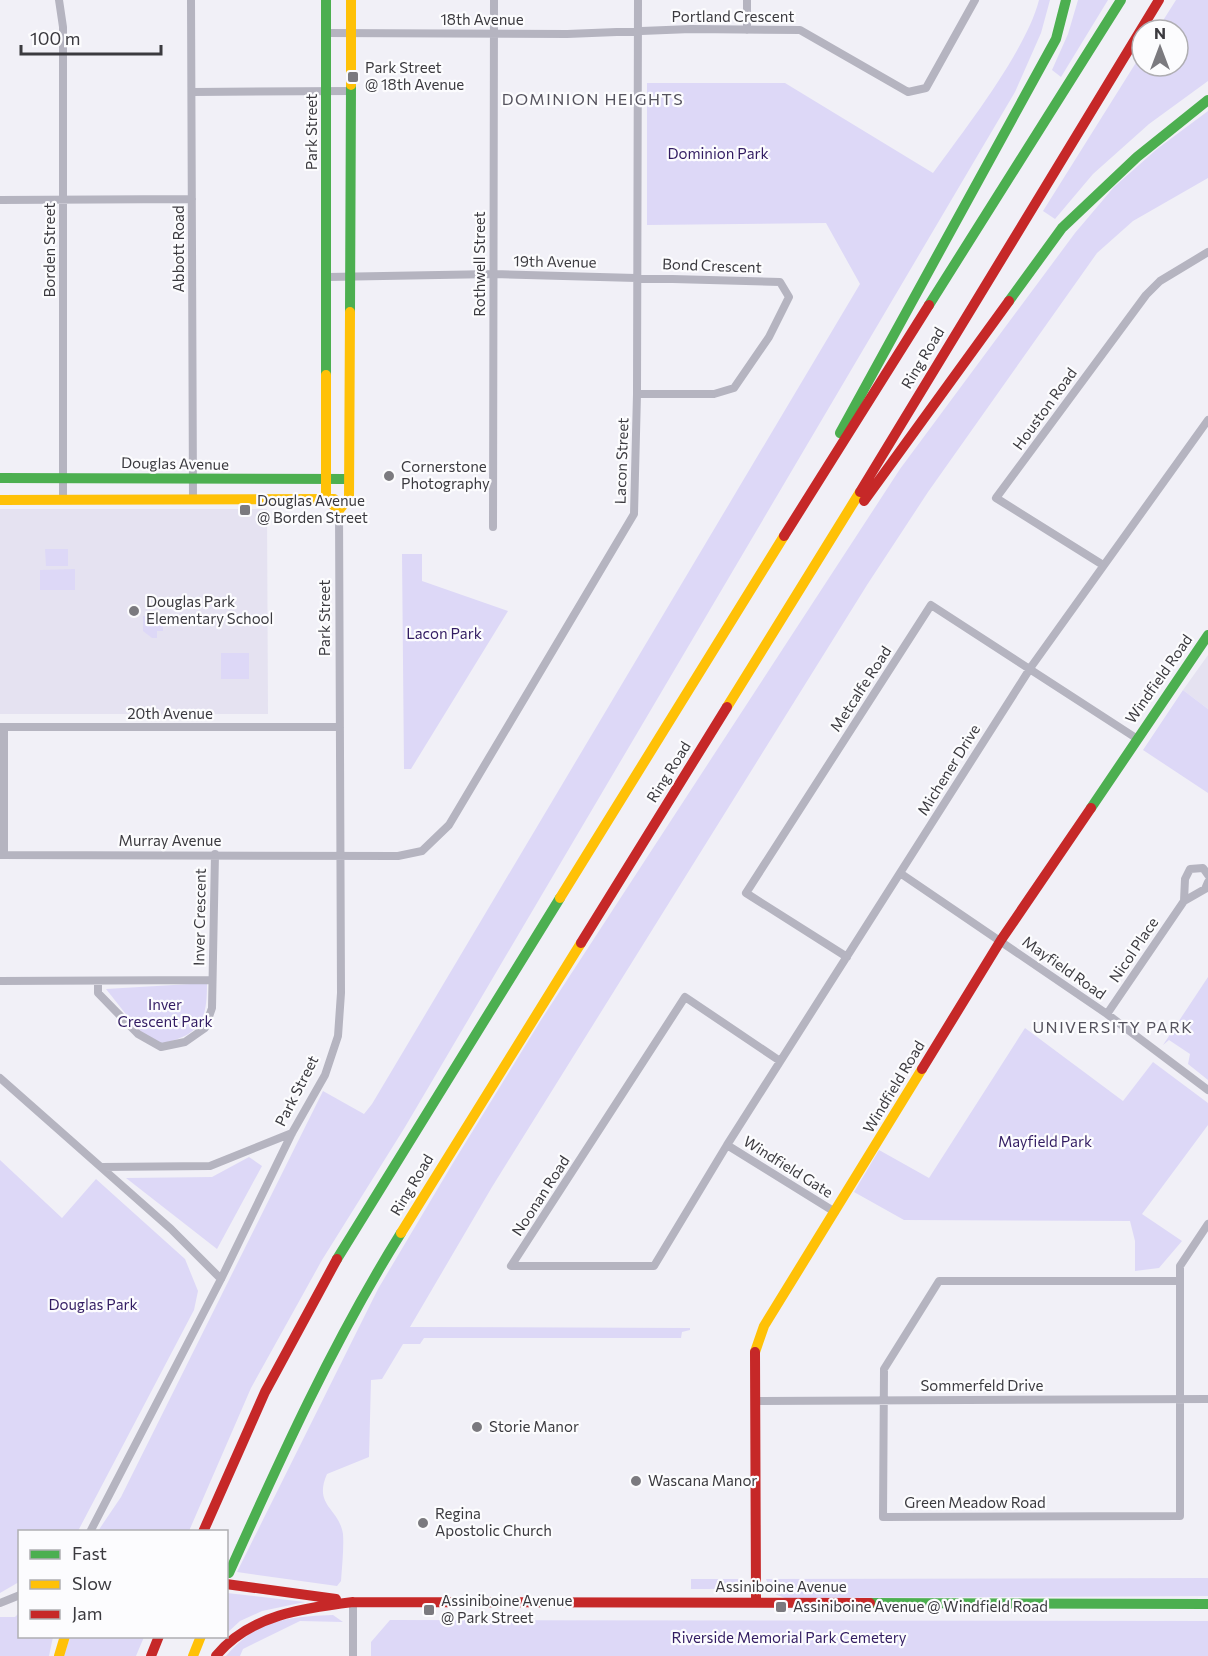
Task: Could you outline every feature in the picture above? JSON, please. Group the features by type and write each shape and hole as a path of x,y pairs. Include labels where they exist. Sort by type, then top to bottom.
{"main road":[{"name":"Park Street","path":"326,0 328,277 326,499"},
{"path":"326,499 339,510 349,498 351,0"},
{"path":"770,559 1056,39 1066,0"},
{"name":"Ring Road","path":"204,1530 265,1392 333,1266 770,559 1121,0"},
{"name":"Ring Road","path":"228,1578 302,1411 368,1286 806,580 1159,0"},
{"path":"806,580 1062,228 1137,157 1208,100"},
{"name":"Douglas Avenue","path":"0,478 349,479"},
{"path":"0,500 349,498"},
{"name":"Windfield Road","path":"756,1602 755,1350 759,1337 1001,940 1208,635"},
{"path":"228,1578 254,1587 353,1602"},
{"path":"216,1656 241,1633 267,1619 300,1609 353,1602"},
{"name":"Assiniboine Avenue","path":"353,1602 1208,1604"},
{"path":"59,1656 64,1638"},
{"path":"151,1656 158,1638"},
{"path":"193,1656 200,1638"}],"street":[{"name":"Borden Street","path":"59,0 63,27 63,500"},
{"name":"Abbott Road","path":"190,0 193,92 192,498"},
{"name":"Rothwell Street","path":"493,527 494,0"},
{"name":"Lacon Street","path":"340,855 398,856 422,851 448,825 634,514 638,276 638,0"},
{"path":"747,0 747,30"},
{"name":"Portland Crescent","path":"638,32 800,30 908,92 926,88 973,1"},
{"name":"18th Avenue","path":"326,33 638,32"},
{"path":"193,92 351,91"},
{"path":"0,200 192,199"},
{"name":"Houston Road","path":"1103,565 996,498 1146,295 1160,281 1208,252"},
{"name":"19th Avenue","path":"328,277 494,274 638,276"},
{"name":"Bond Crescent","path":"637,394 714,394 734,388 769,337 789,297 780,282 638,276"},
{"name":"Michener Drive","path":"727,1145 1031,667 1208,420"},
{"name":"Park Street","path":"91,1530 221,1279 292,1133 325,1075 338,1036 341,993 339,510"},
{"name":"Metcalfe Road","path":"847,957 746,893 932,605 1031,667 1136,738"},
{"path":"2,727 2,855"},
{"name":"20th Avenue","path":"2,727 340,727"},
{"name":"Inver Crescent","path":"98,981 98,993 138,1035 161,1047 185,1042 205,1028 212,1008 215,854"},
{"name":"Murray Avenue","path":"2,855 340,855"},
{"name":"Nicol Place","path":"1184,901 1185,879 1190,869 1203,868 1208,875"},
{"name":"Mayfield Road","path":"900,873 1107,1014 1208,1090"},
{"name":"Nicol Place","path":"1107,1014 1184,901 1205,889 1208,882"},
{"name":"Inver Crescent","path":"0,981 212,980"},
{"name":"Noonan Road","path":"727,1145 654,1266 511,1266 685,998 780,1061"},
{"path":"0,1078 102,1167 221,1279"},
{"path":"102,1167 210,1166 292,1133"},
{"name":"Windfield Gate","path":"727,1145 835,1212"},
{"name":"Green Meadow Road","path":"1180,1281 939,1281 884,1369 883,1517 1180,1516 1180,1281 1180,1266 1208,1224"},
{"name":"Sommerfeld Drive","path":"755,1401 1208,1399"},
{"path":"0,1603 18,1596"},
{"path":"353,1602 353,1656"}],"shaded area":[{"name":"Douglas Park Elementary School","path":"0,509 267,509 268,714 0,714"},
{"path":"1208,655 1208,709 1183,690"}],"green space":[{"name":"Dominion Park","path":"1039,0 1050,0 1041,33 1015,92 405,1127 322,1260 251,1388 189,1530 99,1530 121,1497 323,1091 364,1114 372,1104 860,284 826,223 647,225 647,83 785,83 933,173 1008,66 1032,20"},
{"path":"1078,0 1108,0 1061,77 1052,70 1068,34"},
{"path":"1176,0 1208,0 1208,81 1149,124 1093,174 1055,219 1043,211 1130,72 1130,78 1190,78 1190,18 1165,18"},
{"path":"1208,111 1208,178 1133,221 1097,253 928,492 867,585 492,1187 410,1327 690,1328 690,1330 682,1332 681,1338 424,1338 420,1344 403,1344 382,1379 371,1380 369,1457 327,1474 324,1485 325,1500 341,1525 343,1534 341,1581 337,1586 237,1572 378,1289 453,1163 541,1020 900,469 1075,233 1114,187 1157,149"},
{"path":"45,549 68,549 68,566 46,566"},
{"name":"Lacon Park","path":"402,554 422,554 422,581 508,611 411,769 404,769"},
{"path":"75,569 75,590 40,590 40,570"},
{"path":"143,616 163,616 163,631 157,631 157,638 152,638 143,631"},
{"path":"221,653 249,653 249,679 221,679"},
{"path":"1183,690 1208,709 1208,793 1143,750"},
{"name":"UNIVERSITY PARK","path":"1208,977 1208,1080 1188,1064 1190,1054 1169,1040 1163,1045"},
{"name":"Inver Crescent Park","path":"207,983 205,1008 199,1024 185,1036 161,1044 140,1032 106,989"},
{"name":"Mayfield Park","path":"1025,1028 1123,1101 1153,1062 1208,1103 1208,1125 1142,1214 1182,1241 1159,1268 1135,1271 1135,1241 1130,1221 904,1220 854,1192 879,1150 929,1178"},
{"path":"249,1157 262,1166 217,1249 126,1178 212,1177"},
{"name":"Douglas Park","path":"0,1160 62,1218 96,1179 185,1259 198,1291 194,1310 79,1530 18,1530 18,1583 0,1593"},
{"path":"1208,1578 1208,1596 785,1598 772,1593 766,1579"},
{"path":"691,1579 743,1579 741,1587 735,1589 691,1589"},
{"path":"228,1593 305,1602 262,1611 240,1621 228,1632"},
{"path":"18,1614 18,1638 53,1638 49,1656 0,1656 0,1617 15,1617"},
{"path":"333,1615 343,1622 300,1621 243,1649 240,1656 226,1656 250,1634 274,1622"},
{"name":"Riverside Memorial Park Cemetery","path":"390,1620 1208,1621 1208,1656 371,1656 371,1642"},
{"path":"70,1638 144,1638 136,1656 64,1656"}],"traffic: fast":[{"path":"326,0 326,375"},
{"path":"840,433 1056,39 1066,0"},
{"path":"929,305 1121,0"},
{"path":"350,312 351,85"},
{"path":"1009,301 1062,228 1137,157 1208,100"},
{"path":"0,478 349,479"},
{"path":"1091,808 1208,635"},
{"path":"337,1259 560,898"},
{"path":"229,1573 288,1443 330,1358 401,1233"},
{"path":"870,1603 1208,1604"}],"traffic: slow":[{"path":"351,0 351,85"},
{"path":"326,375 326,499 339,510 349,498 350,312"},
{"path":"727,707 860,492"},
{"path":"0,500 334,499"},
{"path":"560,898 784,536"},
{"path":"401,1233 581,943"},
{"path":"755,1352 764,1326 922,1069"},
{"path":"59,1656 64,1638"},
{"path":"193,1656 200,1638"}],"traffic: jam":[{"path":"860,492 1159,0"},
{"path":"864,501 1009,301"},
{"path":"784,536 929,305"},
{"path":"581,943 727,707"},
{"path":"922,1069 1001,940 1091,808"},
{"path":"204,1530 265,1392 337,1259"},
{"path":"755,1352 756,1601"},
{"path":"228,1584 336,1599"},
{"path":"353,1602 870,1603"},
{"path":"216,1656 229,1642 261,1622 297,1611 353,1602"},
{"path":"151,1656 158,1638"}],"place":[{"name":"Park Street @ 18th Avenue","path":"353,77"},
{"name":"Cornerstone Photography","path":"389,476"},
{"name":"Douglas Avenue @ Borden Street","path":"245,510"},
{"name":"Douglas Park Elementary School","path":"134,611"},
{"name":"Storie Manor","path":"477,1427"},
{"name":"Wascana Manor","path":"636,1481"},
{"name":"Regina Apostolic Church","path":"423,1523"},
{"name":"Assiniboine Avenue @ Windfield Road","path":"781,1607"},
{"name":"Assiniboine Avenue @ Park Street","path":"429,1610"}],"district":[{"name":"DOMINION HEIGHTS","path":"593,99"},
{"name":"UNIVERSITY PARK","path":"1113,1027"}]}
